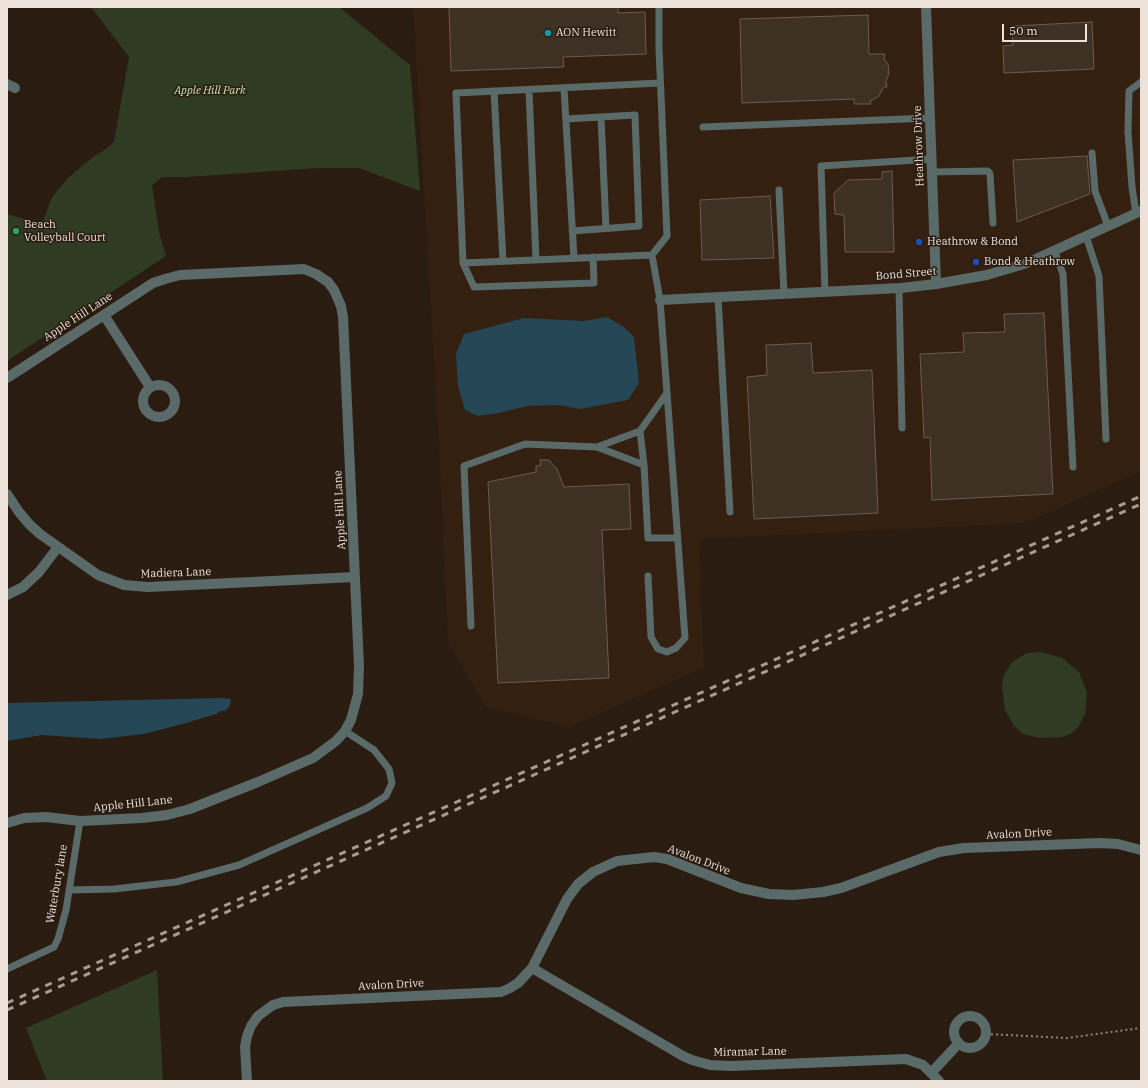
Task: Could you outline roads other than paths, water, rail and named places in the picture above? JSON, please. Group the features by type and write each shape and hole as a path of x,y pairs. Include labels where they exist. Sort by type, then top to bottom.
{"street":[{"name":"Heathrow Drive","path":"926,7 936,284"},
{"name":"Bond Street","path":"660,300 899,288 936,284 987,275 1027,262 1138,212"},
{"name":"Apple Hill Lane","path":"7,378 153,283 180,275 304,269 316,274 328,282 334,290 341,306 342,317 359,666 358,694 351,720 346,731 336,741 313,758 190,809 167,815 142,818 80,821 46,817 24,818 7,823"},
{"path":"104,315 150,387"},
{"name":"Madiera Lane","path":"7,494 29,524 58,547 98,575 124,585 148,588 355,577"},
{"path":"7,595 23,586 39,572 58,547"},
{"name":"Avalon Drive","path":"247,1081 245,1047 247,1036 251,1026 258,1016 273,1005 283,1002 501,992 518,983 532,968 564,905 578,884 593,872 617,861 654,857 667,859 741,888 768,894 793,895 823,892 840,888 940,852 964,848 1100,843 1118,844 1141,850"},
{"name":"Miramar Lane","path":"532,968 683,1056 710,1065 731,1066 906,1059 923,1065 932,1072 939,1081"},
{"path":"970,1016 980,1020 986,1034 978,1046 968,1048 959,1043 954,1034 960,1020 970,1016"},
{"path":"932,1072 959,1043"}],"lane":[{"path":"648,576 651,637 658,649 667,652 676,648 685,638 660,300 652,255 667,236 660,83 659,7"},
{"path":"1138,212 1132,187 1128,132 1129,91 1141,82"},
{"path":"593,257 594,283 474,287 463,263 456,93 660,83"},
{"path":"564,88 574,258"},
{"path":"529,90 536,260"},
{"path":"494,91 503,261"},
{"path":"566,119 635,115 639,226 572,231"},
{"path":"600,117 606,228"},
{"path":"703,127 930,118"},
{"path":"1092,153 1095,191 1108,226"},
{"path":"825,292 821,166 932,159"},
{"path":"932,172 988,171 990,174 993,223"},
{"path":"779,190 784,294"},
{"path":"1086,236 1099,276 1106,439"},
{"path":"1054,250 1063,274 1073,467"},
{"path":"463,263 652,255"},
{"path":"899,288 902,428"},
{"path":"718,297 730,512"},
{"path":"597,447 640,431 667,393"},
{"path":"640,431 644,465 648,538 677,538"},
{"path":"472,626 464,466 525,444 597,447 644,465"},
{"path":"69,890 114,889 176,882 239,865 367,808 386,796 392,783 388,769 374,750 346,731"},
{"name":"Waterbury lane","path":"7,969 54,947 58,939 66,910 80,821"}],"water":[{"path":"607,317 624,327 634,337 639,383 628,400 580,409 559,405 527,406 499,413 478,416 465,410 458,386 456,354 464,334 524,318 584,321"},
{"path":"230,699 231,701 229,707 225,711 144,734 101,739 42,735 7,741 7,703"}],"railway":[{"path":"7,1003 1141,496"},
{"path":"7,1010 1141,504"}],"place":[{"name":"AON Hewitt","path":"548,33"},
{"name":"Beach Volleyball Court","path":"16,231"},
{"name":"Heathrow & Bond","path":"919,242"},
{"name":"Bond & Heathrow","path":"976,262"}],"park label":[{"name":"Apple Hill Park","path":"210,91"}]}
